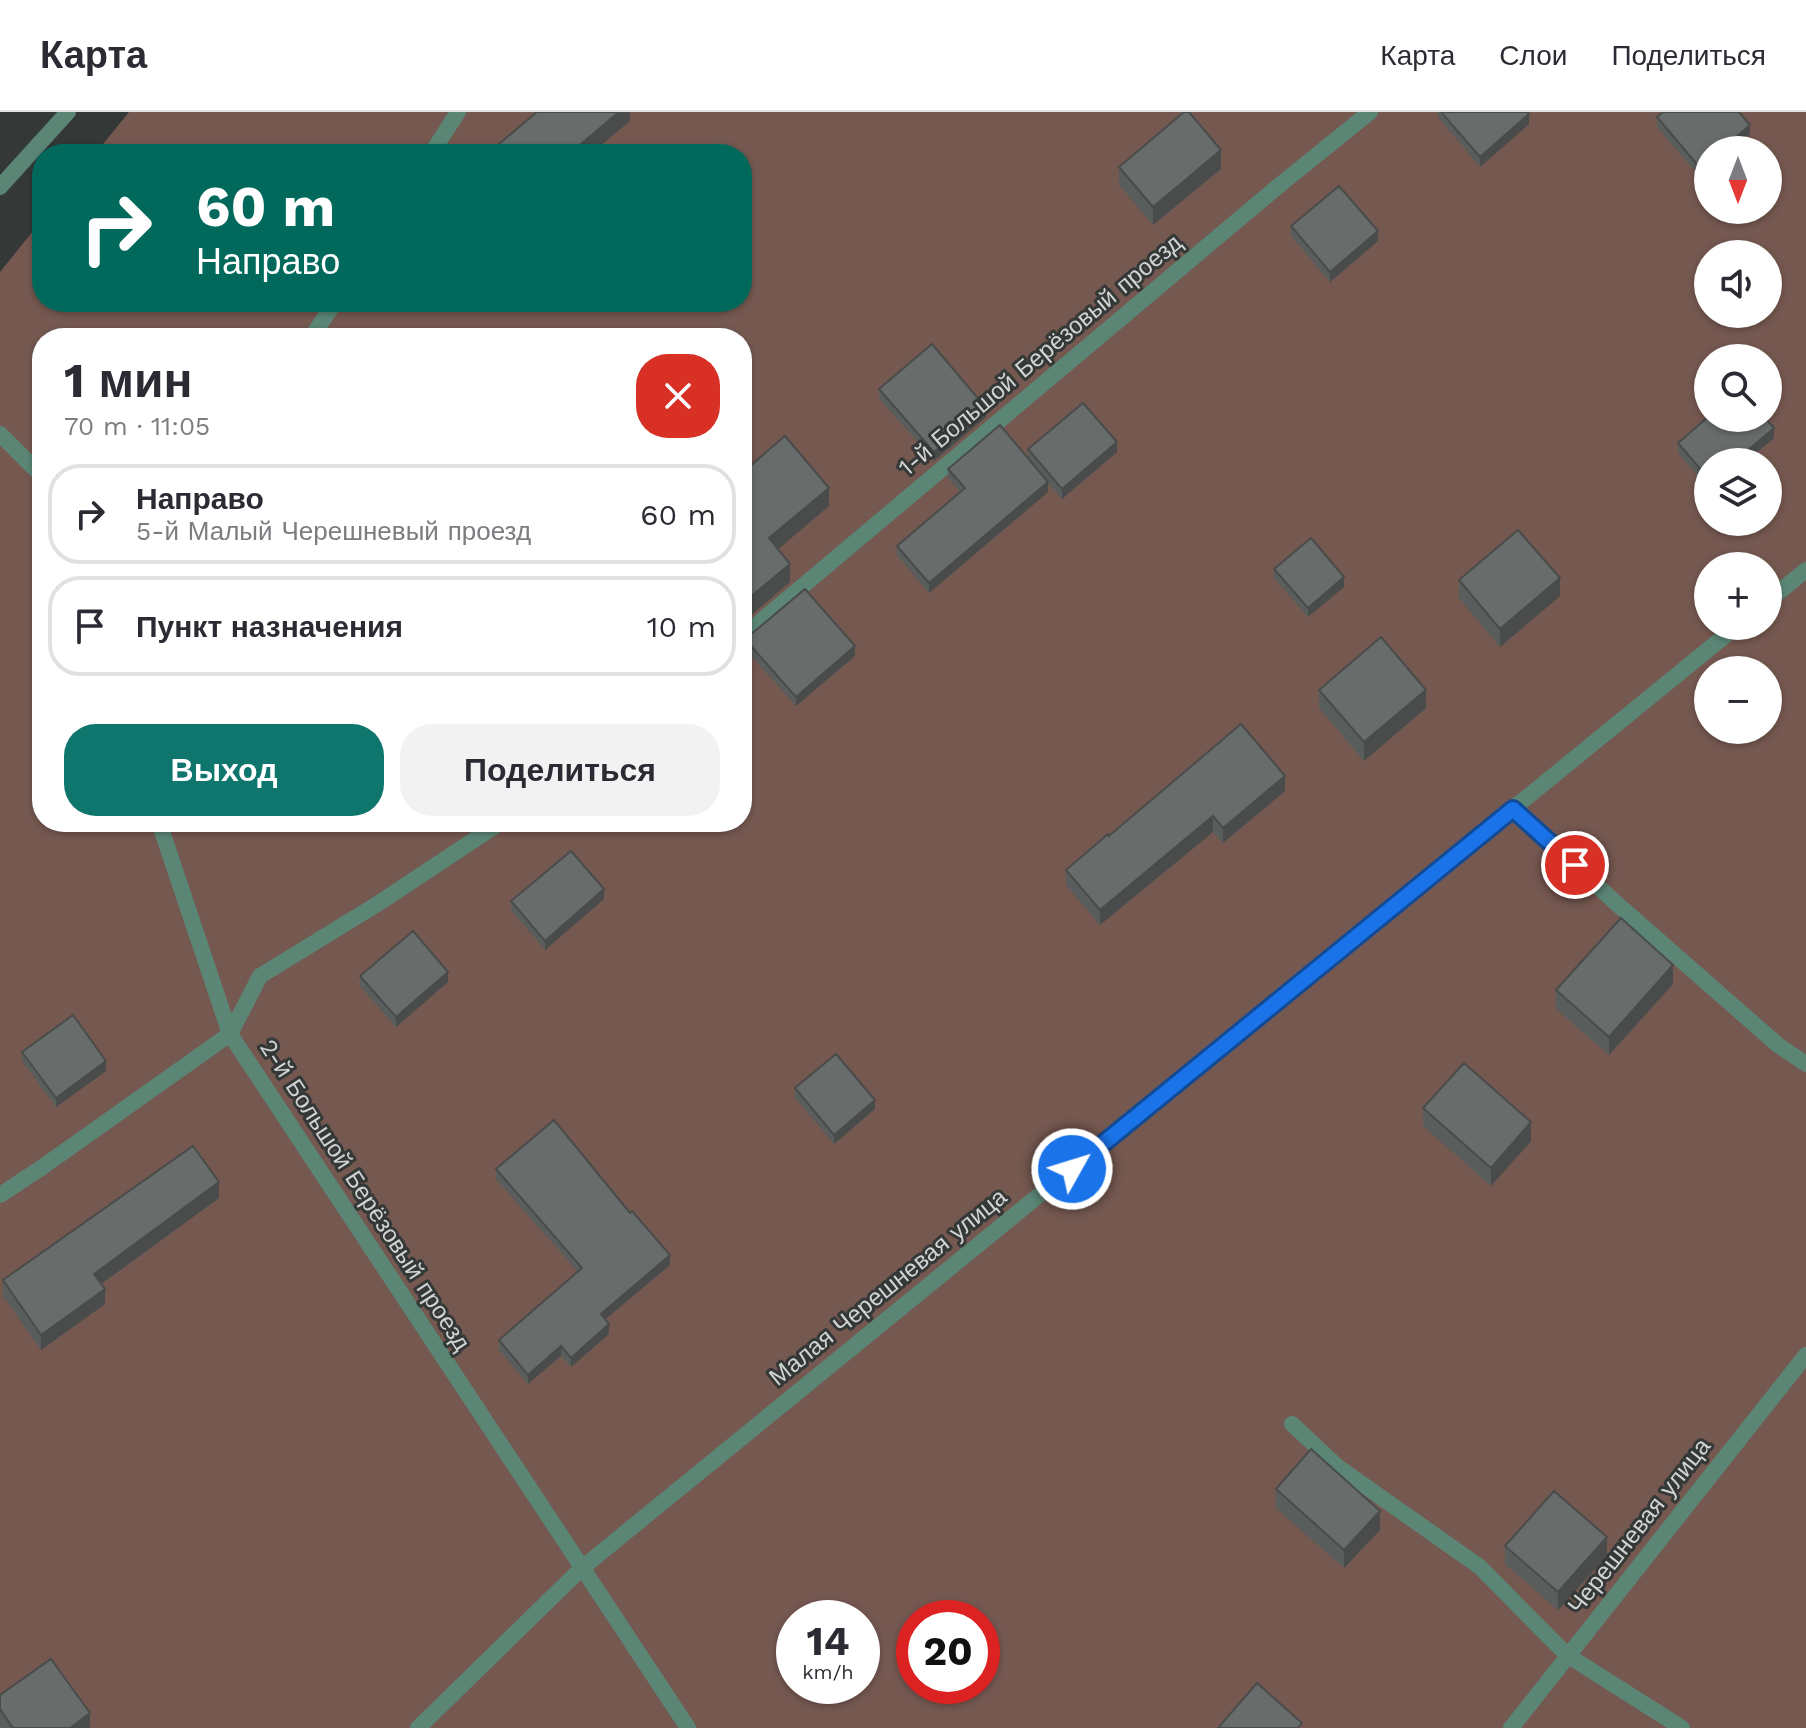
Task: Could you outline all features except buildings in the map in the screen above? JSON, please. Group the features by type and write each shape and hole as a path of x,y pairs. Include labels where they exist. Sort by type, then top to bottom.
{"lane":[{"path":"39,144 68,112"},
{"path":"437,144 458,112"},
{"name":"1-й Большой Берёзовый проезд","path":"752,629 1370,112"},
{"path":"0,187 32,152"},
{"path":"0,434 32,466"},
{"path":"1782,590 1806,570"},
{"name":"Малая Черешневая улица","path":"418,1728 582,1568 1720,640"},
{"path":"1513,809 1778,1045 1806,1064"},
{"name":"2-й Большой Берёзовый проезд","path":"162,832 230,1034 688,1728"},
{"path":"0,1195 230,1034 260,976 486,832"},
{"name":"Черешневая улица","path":"1511,1728 1806,1355"},
{"path":"1292,1424 1338,1467 1480,1567 1567,1655 1682,1728"}],"shaded area":[{"path":"129,112 1806,112 1806,1728 0,1728 0,272 32,232 32,312 752,312 752,144 103,144"}],"route":[{"path":"1072,1169 1513,809 1575,865"}]}
